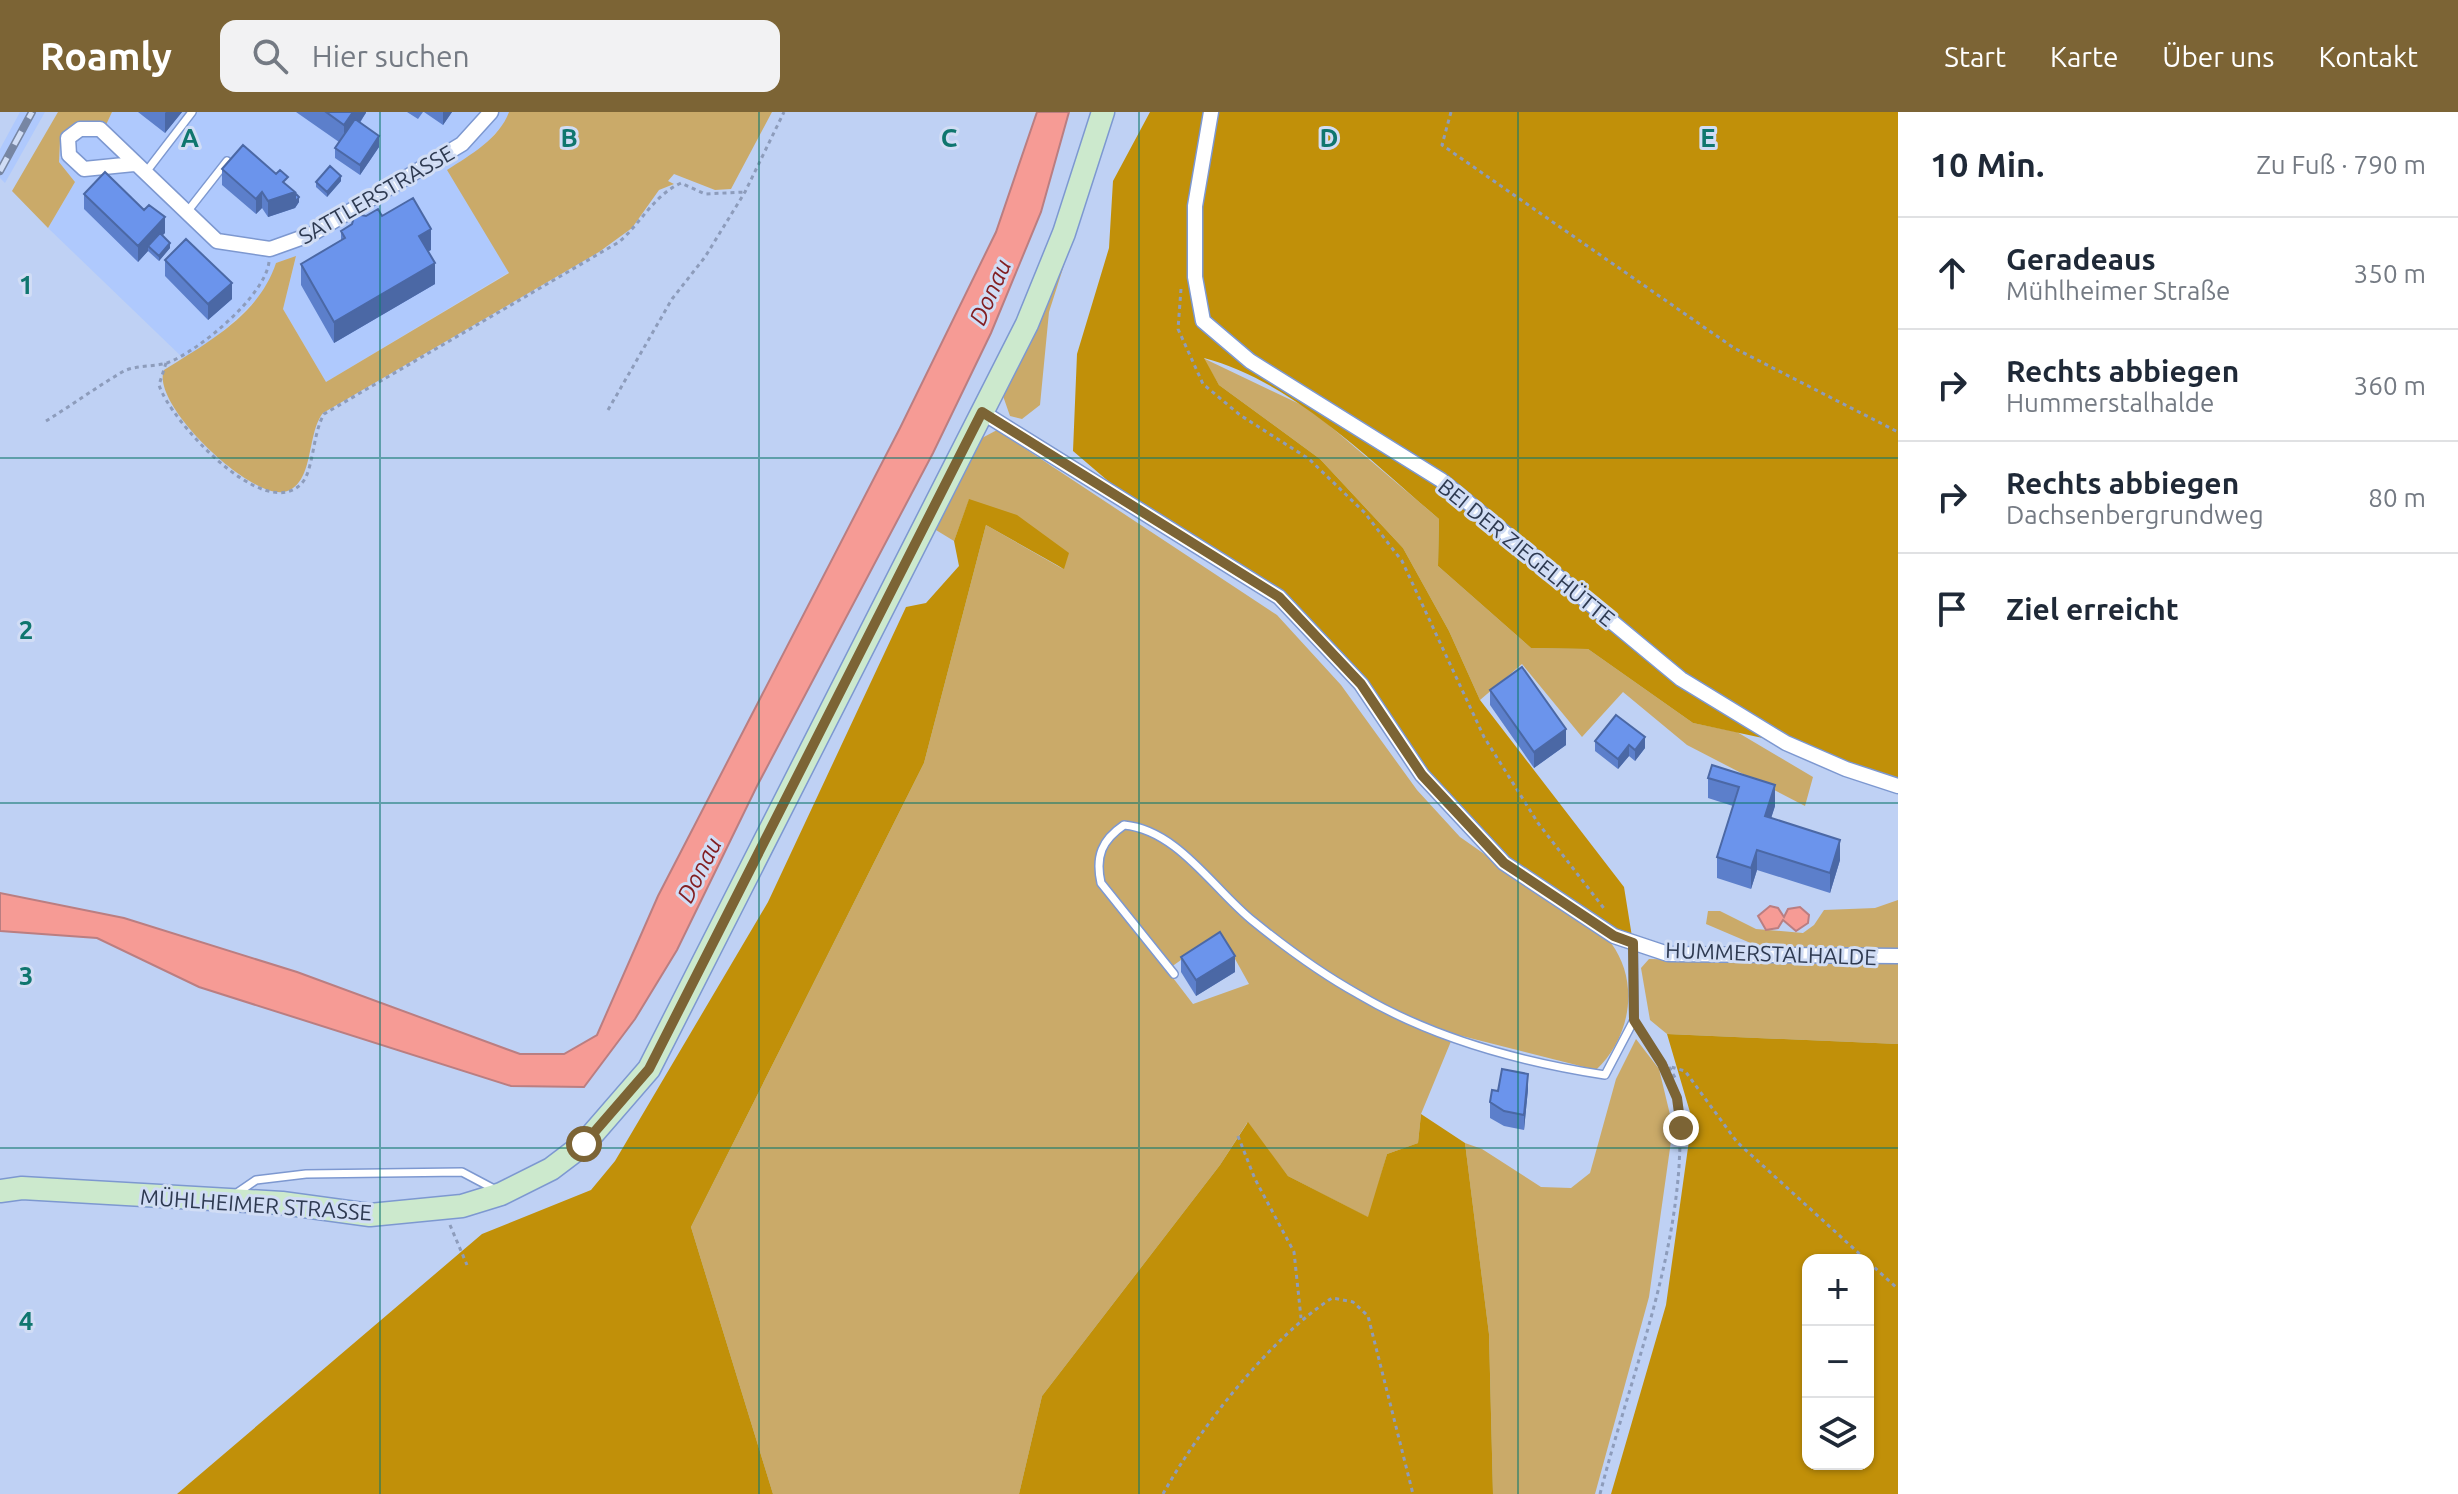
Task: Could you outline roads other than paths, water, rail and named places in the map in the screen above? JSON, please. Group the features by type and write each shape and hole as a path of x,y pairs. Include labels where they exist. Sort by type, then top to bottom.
{"main road":[{"name":"MÜHLHEIMER STRASSE","path":"0,1191 22,1188 228,1200 370,1215 462,1206 501,1194 551,1169 584,1144 649,1069 1027,324 1064,233 1103,112"}],"street":[{"name":"SATTLERSTRASSE","path":"140,169 217,241 270,249 312,234 462,144 491,112"},
{"name":"BEI DER ZIEGELHÜTTE","path":"1211,112 1195,206 1195,277 1203,321 1250,361 1441,480 1681,679 1786,743 1846,769 1898,786"},
{"name":"HUMMERSTALHALDE","path":"982,412 1279,597 1361,684 1422,775 1504,863 1614,936 1668,954 1898,956"}],"lane":[{"path":"140,169 192,112"},
{"path":"186,214 227,161"},
{"path":"1174,974 1101,883 1097,864 1101,849 1124,825 1139,826 1164,841 1194,863 1252,920 1356,994 1427,1030 1564,1069 1605,1075 1634,1020 1633,943"},
{"path":"228,1200 256,1180 306,1174 462,1172 501,1194"}],"water":[{"name":"Donau","path":"1037,112 1069,112 1041,212 991,333 933,453 757,786 677,950 635,1019 584,1087 511,1086 199,987 97,938 0,931 0,893 124,918 297,972 520,1054 564,1054 597,1035 658,896 900,428 996,232"},
{"path":"1770,906 1778,908 1784,917 1788,909 1800,907 1809,915 1808,923 1796,931 1783,920 1778,928 1766,930 1758,916"}],"railway":[{"path":"0,171 32,112"}]}
